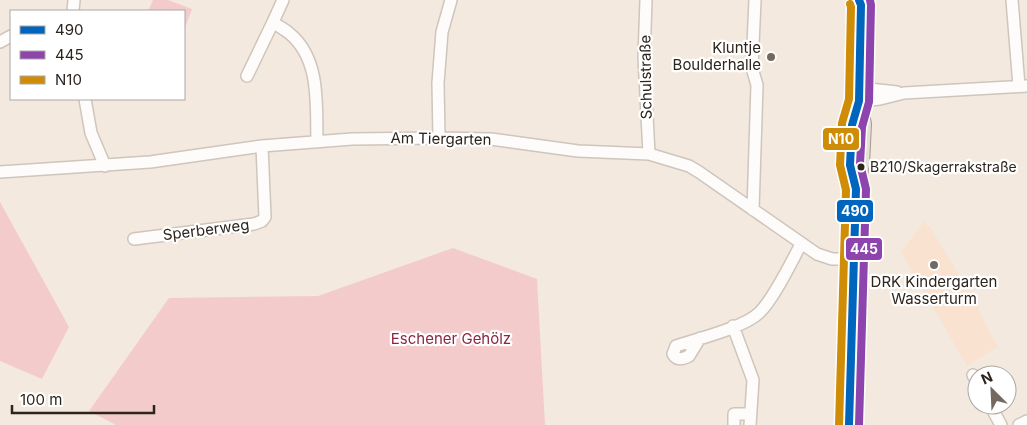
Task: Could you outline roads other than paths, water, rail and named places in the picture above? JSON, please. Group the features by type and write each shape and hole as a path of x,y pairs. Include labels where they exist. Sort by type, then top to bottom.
{"main road":[{"path":"849,425 856,188 850,165 852,124 859,95 861,2"}],"street":[{"path":"247,76 283,0"},
{"path":"438,138 438,83 442,32 451,0"},
{"name":"Schulstraße","path":"646,0 644,57 648,154"},
{"path":"753,210 757,85 752,68 755,0"},
{"path":"859,95 1023,86 1012,0"},
{"path":"273,22 290,33 302,48 313,69 316,94 317,142"},
{"path":"85,100 91,133 105,166"},
{"name":"Am Tiergarten","path":"0,172 150,162 262,146 352,139 491,139 578,150 648,154 689,166 816,254 832,259 854,259"},
{"name":"Sperberweg","path":"134,240 254,224 262,221 265,217 262,146"},
{"path":"700,338 733,326 758,314 766,305 801,244"},
{"path":"733,326 753,380 750,419 734,414 734,425"},
{"path":"1019,425 1027,421"}],"place":[{"name":"Kluntje Boulderhalle","path":"771,57"},
{"name":"B210/Skagerrakstraße","path":"861,167"},
{"name":"DRK Kindergarten Wasserturm","path":"934,265"}],"park label":[{"name":"Eschener Gehölz","path":"451,339"}]}
